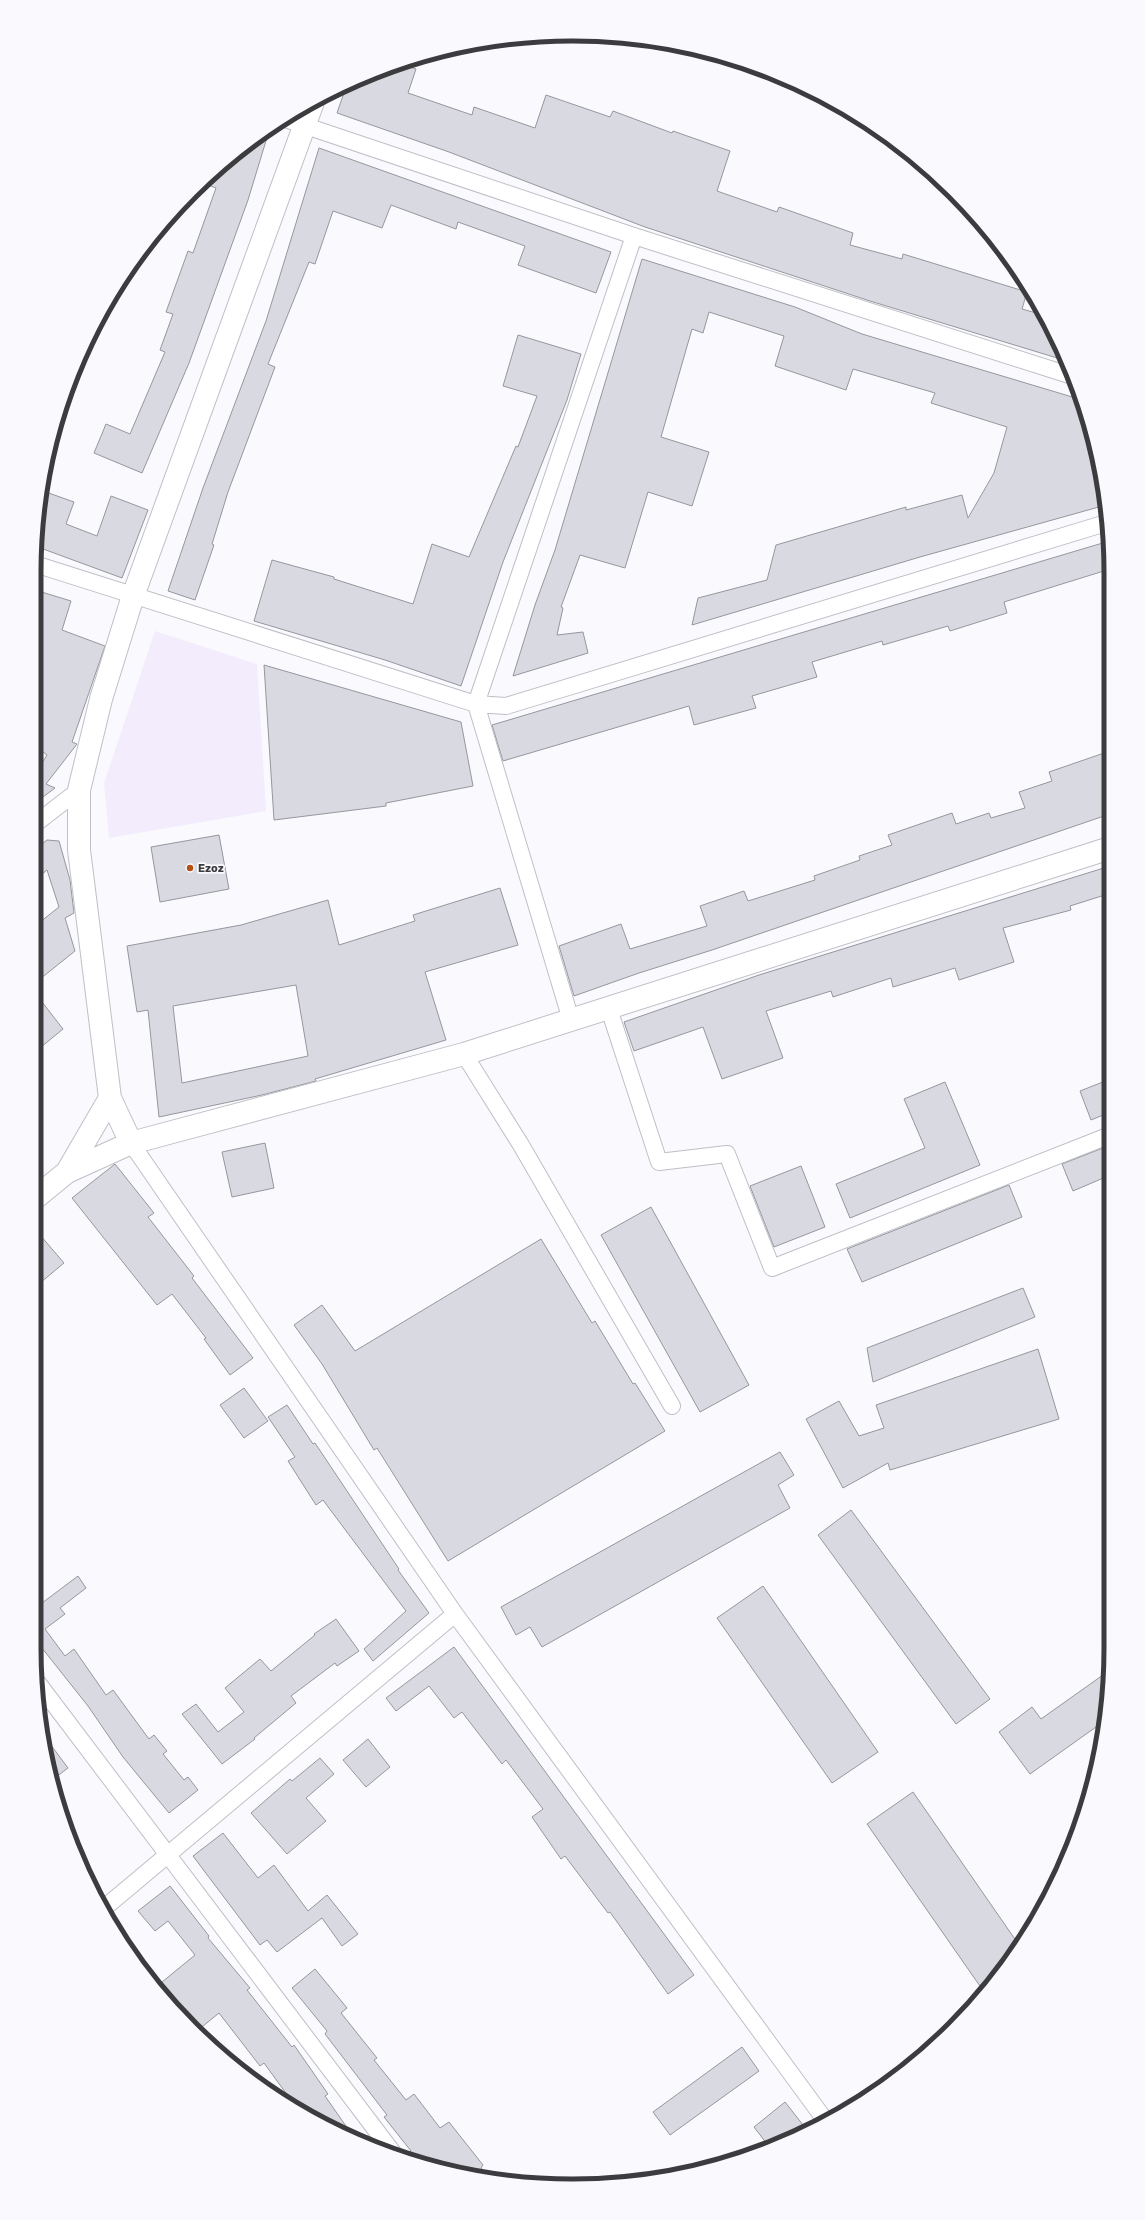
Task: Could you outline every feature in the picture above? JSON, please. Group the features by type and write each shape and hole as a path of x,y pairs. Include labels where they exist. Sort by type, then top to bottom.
{"main road":[{"path":"131,1143 110,1098 79,850 79,790 100,698 133,596 295,122"},
{"path":"41,1193 67,1172 131,1143 464,1054 1104,851"},
{"path":"67,1172 110,1098"}],"street":[{"path":"295,122 634,236 1066,374"},
{"path":"571,1020 476,704 634,236"},
{"path":"41,566 476,704 506,706 1101,524"},
{"path":"41,819 79,790"},
{"path":"609,1009 659,1162 727,1154 772,1268 1104,1138"},
{"path":"464,1054 521,1145 672,1406"},
{"path":"131,1143 455,1614 822,2116"},
{"path":"108,1905 166,1854 455,1614"},
{"path":"43,1689 388,2146"}],"shaded area":[{"path":"155,631 257,664 266,811 109,838 104,783"}],"building":[{"path":"409,67 416,69 408,93 472,115 474,107 535,128 546,95 610,117 613,111 672,133 673,131 730,151 717,191 777,212 779,207 853,233 850,245 902,259 903,254 1023,291 1026,296 1022,309 1036,313 1059,359 870,301 645,227 449,152 337,113 344,93 369,81"},
{"path":"267,138 248,200 189,363 142,473 94,453 106,424 130,434 165,352 160,350 173,314 166,312 188,251 193,253 216,188 209,185 222,173"},
{"path":"319,148 611,252 596,293 518,265 525,246 458,222 456,229 391,205 382,228 333,211 315,264 309,262 268,364 275,367 228,492 212,544 214,545 195,600 168,591 203,488 266,321"},
{"path":"642,259 795,307 862,334 1074,398 1086,435 1094,469 1099,507 920,557 692,625 698,598 767,580 776,545 906,507 906,510 962,495 968,518 994,473 1007,427 931,403 935,393 853,369 846,390 775,366 784,336 709,312 703,333 692,329 661,437 709,452 692,506 648,492 625,568 580,555 561,607 563,608 557,635 583,632 588,653 513,676 535,605 555,550"},
{"path":"518,335 581,354 567,400 503,562 461,686 385,660 254,621 272,560 334,577 334,579 413,604 432,544 469,557 516,446 518,447 537,396 503,386"},
{"path":"48,493 74,502 66,524 97,536 111,496 148,510 122,578 42,548"},
{"path":"1103,543 1104,571 1004,602 1007,613 950,631 948,626 883,645 882,641 812,662 817,677 752,696 756,708 694,725 689,706 503,761 492,725"},
{"path":"41,592 71,601 62,630 105,646 72,742 77,744 46,784 55,788 41,798 41,764 47,755 41,750"},
{"path":"264,665 461,722 473,786 386,803 386,806 274,820"},
{"path":"1104,753 1104,816 574,996 559,946 621,924 630,949 707,926 700,906 744,891 748,901 815,880 814,876 860,860 859,856 892,845 888,835 952,813 956,824 989,813 991,818 1025,808 1019,792 1052,781 1049,772"},
{"name":"Ezoz","path":"219,835 229,889 160,902 151,847"},
{"path":"47,840 59,841 70,880 74,913 65,918 75,951 41,978 41,921 59,907 47,870 41,875 41,844"},
{"path":"1104,868 1104,895 1070,906 1071,910 1003,928 1014,962 959,980 955,968 893,987 891,978 833,997 831,991 766,1011 783,1058 722,1079 703,1027 634,1051 624,1022 759,975"},
{"path":"500,888 518,945 425,972 446,1040 315,1079 316,1081 262,1095 159,1117 148,1010 137,1012 127,946 241,925 328,900 339,945 415,921 413,915","holes":["296,985 308,1056 182,1083 173,1006"]},
{"path":"41,1001 63,1029 41,1047"},
{"path":"945,1082 980,1165 850,1218 836,1184 925,1148 904,1099"},
{"path":"1104,1082 1104,1115 1091,1120 1080,1091"},
{"path":"265,1143 274,1188 232,1197 222,1152"},
{"path":"1104,1148 1104,1178 1073,1191 1062,1164"},
{"path":"115,1164 154,1213 148,1217 194,1276 192,1278 253,1358 230,1375 204,1339 206,1338 172,1294 157,1305 72,1198"},
{"path":"801,1166 825,1227 774,1247 750,1186"},
{"path":"1009,1185 1022,1217 862,1282 847,1249"},
{"path":"651,1207 749,1385 700,1412 601,1235"},
{"path":"41,1236 64,1263 41,1282"},
{"path":"541,1239 592,1323 595,1321 633,1384 635,1383 665,1431 448,1561 377,1448 374,1450 322,1364 294,1325 322,1305 355,1351"},
{"path":"1023,1288 1035,1317 873,1382 867,1348"},
{"path":"1038,1349 1059,1419 890,1470 888,1463 843,1488 806,1419 839,1401 859,1436 884,1428 876,1405"},
{"path":"244,1388 268,1421 244,1438 220,1405"},
{"path":"287,1405 313,1444 315,1443 399,1569 398,1570 429,1613 373,1661 364,1649 406,1611 323,1500 316,1505 288,1461 295,1457 268,1417"},
{"path":"780,1452 794,1475 778,1485 790,1508 542,1647 530,1627 516,1635 501,1607"},
{"path":"851,1510 990,1699 956,1724 818,1535"},
{"path":"78,1576 86,1588 60,1608 65,1614 45,1629 65,1656 74,1649 106,1695 113,1690 149,1739 154,1735 167,1751 163,1754 184,1780 188,1777 198,1790 169,1813 123,1757 88,1706 41,1647 41,1604"},
{"path":"763,1586 878,1752 832,1783 717,1618"},
{"path":"336,1619 359,1651 337,1666 335,1663 291,1696 296,1703 254,1738 255,1739 222,1764 182,1714 196,1704 218,1732 244,1712 225,1688 260,1659 271,1671 315,1635 314,1634"},
{"path":"454,1647 694,1975 668,1994 610,1912 608,1913 565,1856 561,1859 532,1817 543,1809 506,1760 502,1764 462,1712 454,1718 429,1686 396,1711 386,1698"},
{"path":"1103,1675 1098,1726 1030,1774 999,1732 1032,1707 1041,1719"},
{"path":"368,1739 390,1767 366,1787 343,1760"},
{"path":"50,1744 68,1768 57,1776"},
{"path":"320,1758 334,1774 306,1798 326,1821 287,1854 251,1813 290,1779 292,1781"},
{"path":"913,1792 1016,1940 981,1987 867,1824"},
{"path":"223,1833 258,1878 274,1865 308,1911 327,1895 358,1934 342,1946 322,1918 277,1952 267,1940 260,1945 193,1856"},
{"path":"170,1886 209,1936 208,1938 250,1988 247,1990 292,2047 294,2045 328,2094 325,2096 348,2129 307,2108 288,2096 264,2063 260,2066 219,2013 201,2027 197,2023 161,1983 195,1955 168,1921 155,1931 138,1911"},
{"path":"315,1969 347,2008 341,2013 377,2058 374,2060 406,2100 414,2094 440,2128 449,2122 483,2165 481,2168 483,2171 435,2161 409,2153 411,2151 384,2117 387,2115 325,2034 327,2031 292,1988"},
{"path":"742,2047 759,2071 670,2135 653,2112"},
{"path":"785,2102 804,2126 766,2143 754,2127"}],"place":[{"name":"Ezoz","path":"190,868"}]}
